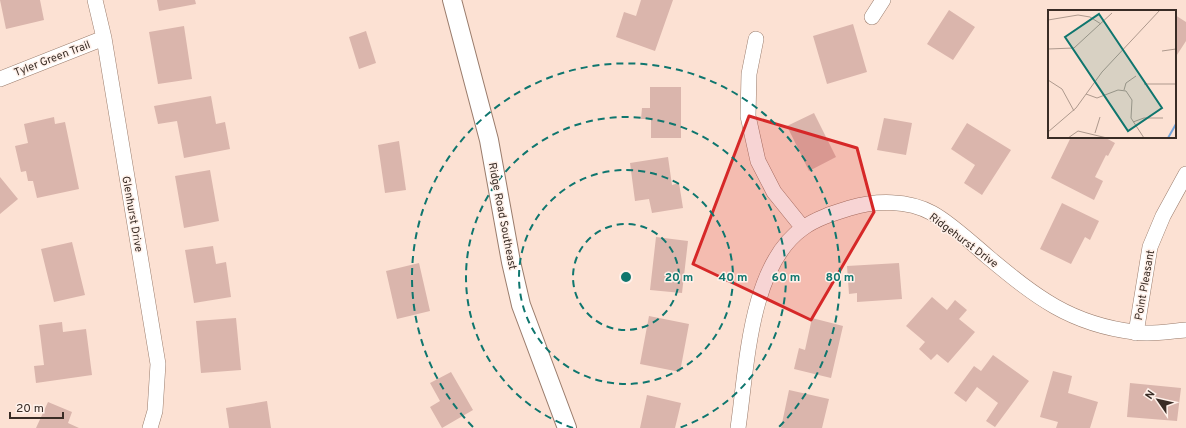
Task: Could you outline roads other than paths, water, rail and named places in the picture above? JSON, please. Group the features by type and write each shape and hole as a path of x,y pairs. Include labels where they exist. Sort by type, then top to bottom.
{"street":[{"name":"Glenhurst Drive","path":"95,0 104,38 158,364 155,411 150,428"},
{"name":"Ridge Road Southeast","path":"452,0 487,133 511,262 521,305 567,428"},
{"path":"872,17 883,0"},
{"name":"Tyler Green Trail","path":"0,79 104,38"},
{"path":"756,39 749,74 748,116 758,161 774,192 803,228"},
{"name":"Point Pleasant","path":"1136,333 1150,247 1163,216 1186,174"},
{"name":"Ridgehurst Drive","path":"738,428 754,319 765,278 782,248 803,228 829,215 854,207 880,202 907,204 932,213 1043,301 1066,313 1091,323 1136,333 1186,330"}]}
